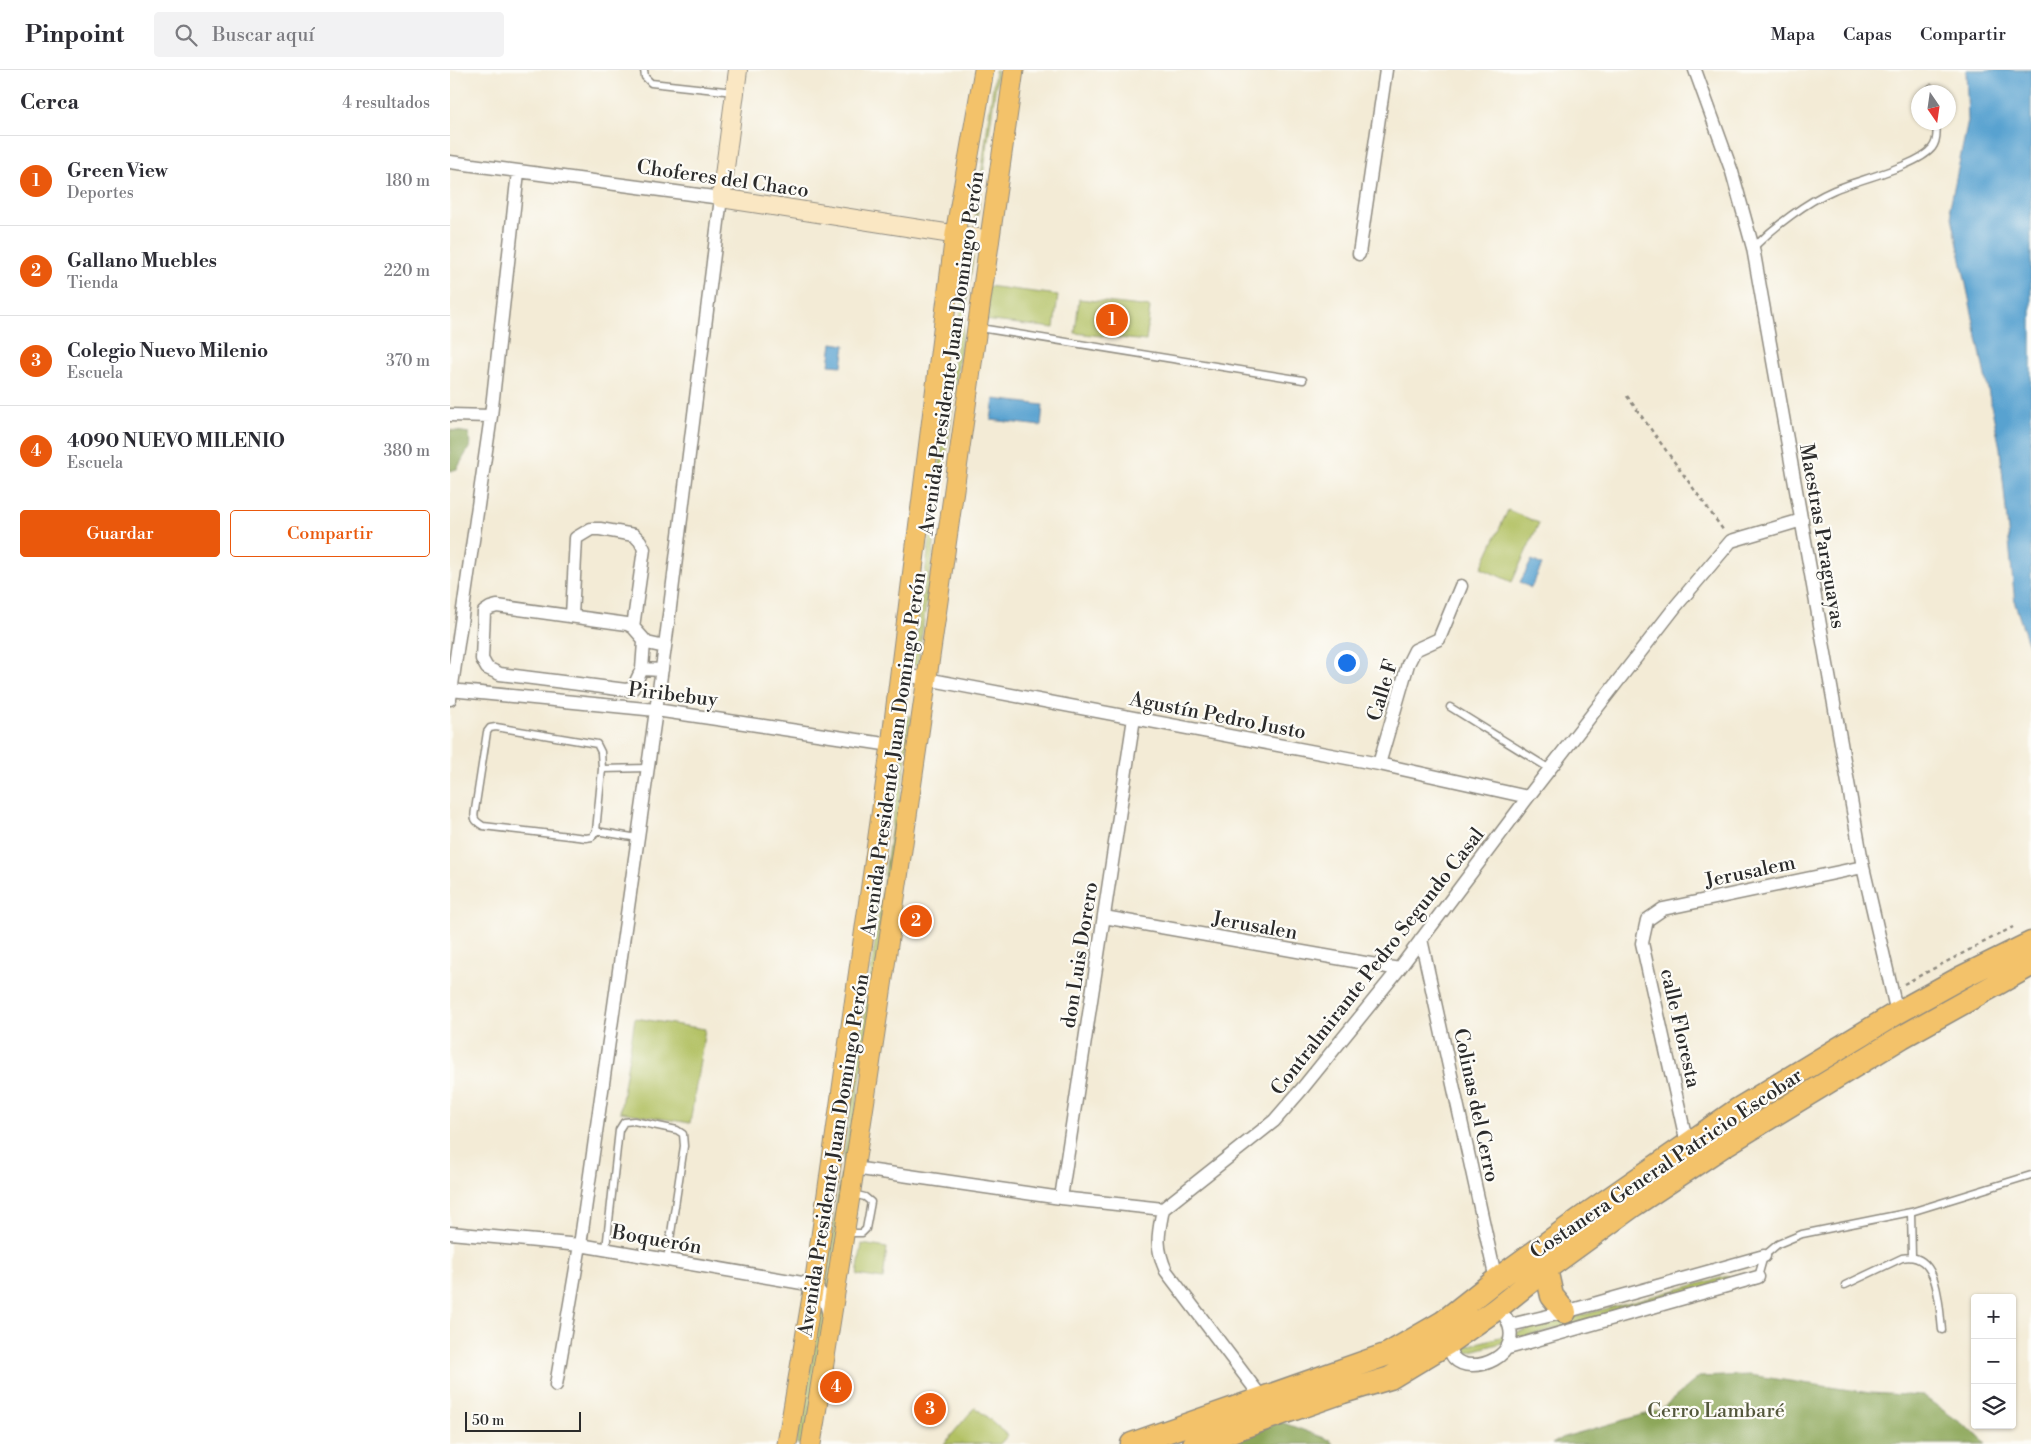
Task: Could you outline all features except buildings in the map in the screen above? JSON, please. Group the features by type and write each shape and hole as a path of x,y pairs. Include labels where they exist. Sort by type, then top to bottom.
{"highway":[{"name":"Costanera General Patricio Escobar","path":"1388,1354 1443,1322 1496,1280 1583,1217 1737,1110 1962,976 2031,943"},
{"name":"Costanera General Patricio Escobar","path":"1194,1444 1342,1392 1390,1378 1448,1343 1502,1318 1546,1269 1634,1206 1723,1146 1902,1037 2031,964"},
{"path":"1132,1444 1388,1354 1396,1356 1405,1354 1466,1316 1567,1240 1579,1228 1583,1217"},
{"path":"1546,1269 1552,1296 1564,1312"},
{"path":"1448,1343 1451,1332 1466,1316 1485,1311 1502,1318"}],"main road":[{"path":"721,198 738,70"},
{"name":"Avenida Presidente Juan Domingo Perón","path":"787,1444 814,1285 891,745 955,234 984,70"},
{"name":"Avenida Presidente Juan Domingo Perón","path":"811,1444 831,1323 928,678 1014,70"},
{"name":"Choferes del Chaco","path":"721,198 990,240"}],"street":[{"path":"1359,254 1386,70"},
{"name":"Maestras Paraguayas","path":"1695,70 1732,172 1753,248 1863,867 1897,1013"},
{"name":"Choferes del Chaco","path":"450,162 721,198"},
{"path":"450,693 491,416 518,172"},
{"path":"556,1385 580,1245 662,670 721,198"},
{"path":"450,415 491,416"},
{"path":"1731,541 1802,520"},
{"path":"572,616 576,538 591,529 626,533 634,535 644,549 633,628"},
{"name":"Contralmirante Pedro Segundo Casal","path":"1163,1210 1274,1121 1301,1090 1400,969 1528,797 1676,606 1731,541"},
{"name":"Calle F","path":"1379,764 1408,664 1415,650 1439,640 1461,586"},
{"path":"644,642 642,669 633,688 626,690 500,674 488,668 482,659 484,612 497,606 627,624 633,628 644,642 665,647"},
{"path":"642,669 662,670"},
{"name":"Agustín Pedro Justo","path":"900,674 1379,764 1528,797"},
{"name":"Piribebuy","path":"450,693 656,710 891,745"},
{"name":"don Luis Dorero","path":"1061,1198 1134,718"},
{"name":"Jerusalem","path":"1648,920 1664,908 1863,867"},
{"name":"Jerusalen","path":"1104,917 1400,969"},
{"name":"calle Floresta","path":"1648,920 1642,943 1687,1144"},
{"name":"Colinas del Cerro","path":"1421,939 1496,1280"},
{"path":"854,1168 1061,1198 1163,1210 1158,1234 1158,1253 1166,1271 1262,1398"},
{"name":"Boquerón","path":"450,1233 580,1245 814,1285"},
{"path":"1508,1348 1511,1332 1502,1318 1564,1312 1764,1256"},
{"path":"1448,1343 1454,1358 1462,1362 1472,1364 1493,1361 1508,1348 1758,1277"},
{"path":"814,1285 825,1299 831,1323"}],"lane":[{"path":"644,70 645,78 652,83 735,92"},
{"path":"1753,248 1775,229 1833,191 1920,159 1933,147 1937,130"},
{"path":"976,328 1304,380"},
{"path":"1450,707 1550,769"},
{"path":"496,726 597,744 601,752 602,769 596,831 592,837 586,838 483,826 474,818 487,732 490,728 496,726"},
{"path":"602,769 648,768"},
{"path":"596,831 638,838"},
{"path":"606,1250 619,1130 624,1122 634,1121 677,1130 683,1134 684,1146 667,1260"},
{"path":"1758,1277 1764,1256 1778,1244 1802,1234 1911,1212 2031,1175"},
{"path":"1911,1212 1912,1256"},
{"path":"1845,1285 1902,1258 1912,1256 1921,1260 1929,1269 1937,1288 1942,1330"}],"path":[{"path":"1627,396 1731,541"},
{"path":"1891,991 2013,927"}],"green space":[{"path":"995,70 998,70 977,219 975,221"},
{"path":"970,255 973,257 918,664 915,666 913,663 968,257"},
{"path":"987,286 1058,295 1054,328 984,320"},
{"path":"1079,299 1150,307 1146,341 1075,333"},
{"path":"450,430 469,433 470,446 457,469 450,471"},
{"path":"1508,510 1539,523 1512,582 1481,568"},
{"path":"908,716 912,717 828,1307 804,1444 796,1444 822,1305"},
{"path":"635,1018 705,1029 690,1123 620,1112"},
{"path":"862,1244 887,1248 883,1279 857,1275"},
{"path":"1728,1276 1731,1278 1730,1282 1434,1361 1432,1355"},
{"name":"Cerro Lambaré","path":"1750,1375 1870,1393 1923,1396 1978,1435 1986,1444 1552,1444 1564,1437 1660,1410 1699,1377"},
{"path":"975,1407 1008,1435 1000,1444 944,1444"},
{"path":"1281,1422 1330,1440 1333,1444 1215,1444"}],"water":[{"path":"1966,70 2031,70 2031,652 2015,604 2000,448 1950,207 1968,121"},
{"path":"832,343 845,345 842,366 829,365"},
{"path":"994,399 1043,405 1041,426 991,420"},
{"path":"1532,560 1542,565 1531,588 1520,582"}],"place":[{"name":"Green View","path":"1112,320"},
{"name":"Gallano Muebles","path":"916,921"},
{"name":"4090 NUEVO MILENIO","path":"836,1387"},
{"name":"Colegio Nuevo Milenio","path":"930,1409"}]}
